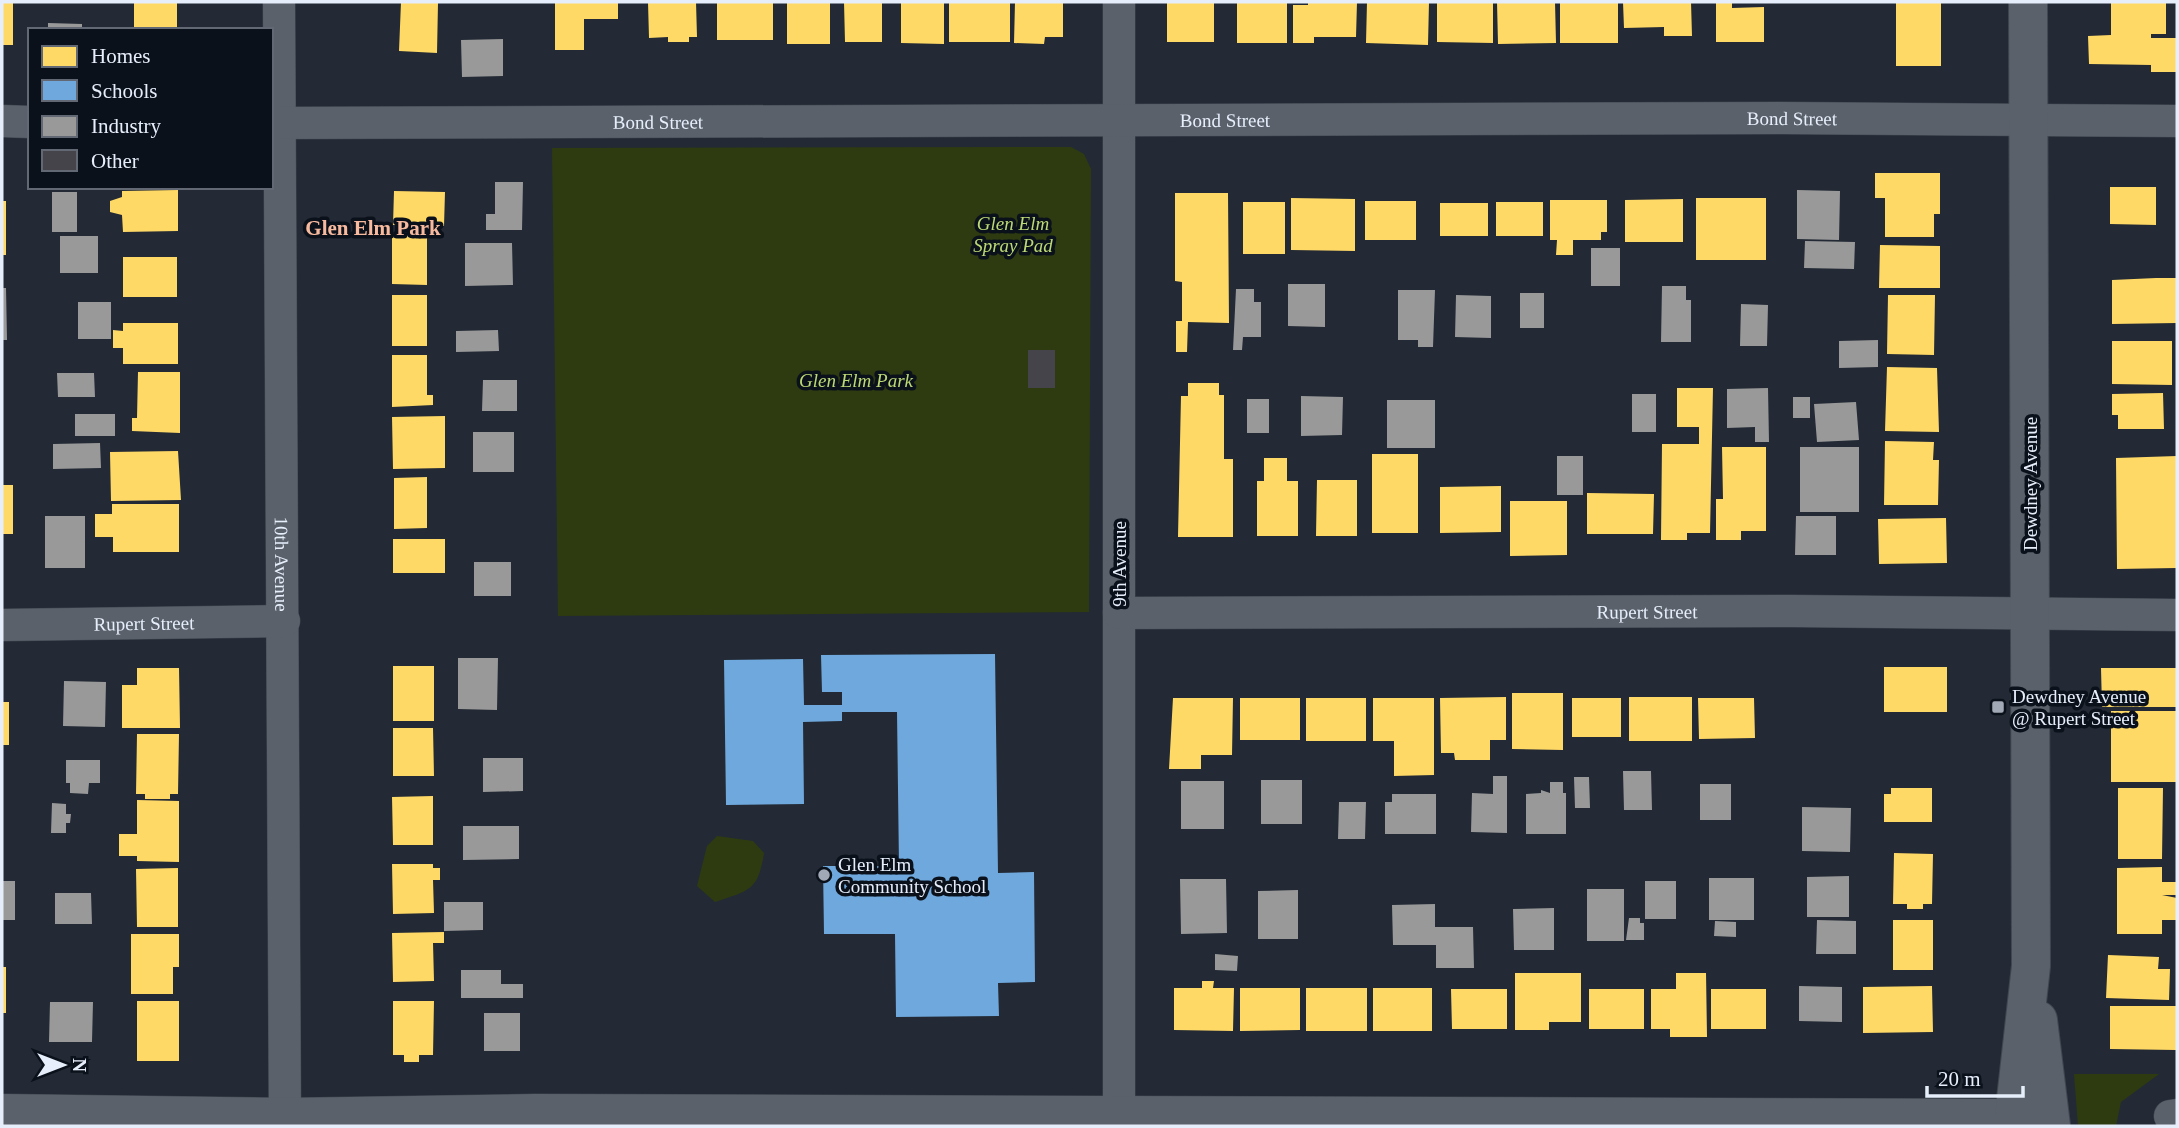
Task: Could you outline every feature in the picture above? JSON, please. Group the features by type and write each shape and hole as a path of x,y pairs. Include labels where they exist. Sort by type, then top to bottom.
{"street":[{"name":"10th Avenue","path":"279,2 275,123 284,621 285,1120"},
{"name":"9th Avenue","path":"1119,2 1119,1119"},
{"name":"Dewdney Avenue","path":"2013,1120 2031,966 2028,2"},
{"name":"Bond Street","path":"275,123 533,120 1119,122 1768,118 2177,121"},
{"path":"2,121 28,122"},
{"name":"Rupert Street","path":"1119,612 2177,615"},
{"name":"Rupert Street","path":"2,625 284,621"},
{"name":"Dewdney Avenue","path":"2031,966 2051,1126"},
{"path":"2,1110 285,1120 535,1110 1119,1119 2013,1120"}],"green space":[{"name":"Glen Elm Park","path":"1071,147 1084,154 1091,169 1089,612 558,616 552,148"},
{"path":"717,836 753,841 764,853 759,875 750,887 737,895 715,902 697,886 707,846"},
{"path":"2074,1074 2159,1074 2121,1102 2116,1126 2078,1126"}],"building: Homes":[{"path":"2,2 13,2 13,45 2,45"},
{"path":"134,2 177,2 177,28 134,28"},
{"path":"401,2 438,3 437,53 399,51"},
{"path":"555,2 618,2 618,19 584,19 584,50 555,50"},
{"path":"648,2 696,2 697,37 689,37 689,42 668,42 668,37 649,38"},
{"path":"717,2 773,2 773,40 717,40"},
{"path":"787,2 830,2 830,44 787,44"},
{"path":"844,2 882,2 882,42 845,42"},
{"path":"901,2 944,2 944,44 901,43"},
{"path":"949,2 1010,2 1010,42 949,42"},
{"path":"1015,2 1063,2 1063,37 1045,37 1044,44 1014,43"},
{"path":"1167,2 1214,2 1214,42 1167,42"},
{"path":"1237,2 1287,2 1287,43 1237,43"},
{"path":"1308,2 1357,2 1356,37 1314,37 1314,43 1293,43 1293,5 1308,5"},
{"path":"1367,2 1429,2 1428,45 1366,43"},
{"path":"1437,2 1493,2 1493,43 1437,42"},
{"path":"1497,2 1555,2 1556,43 1498,44"},
{"path":"1560,2 1618,2 1618,43 1560,43"},
{"path":"1623,2 1691,2 1692,36 1664,36 1664,27 1624,28"},
{"path":"1716,2 1732,2 1732,8 1764,7 1764,42 1716,42"},
{"path":"1896,2 1941,2 1941,66 1896,66"},
{"path":"2111,2 2166,2 2166,34 2151,34 2151,38 2177,38 2177,72 2151,72 2151,65 2089,64 2088,36 2111,35"},
{"path":"1875,173 1940,173 1940,214 1934,214 1934,237 1885,237 1885,198 1875,198"},
{"path":"2110,187 2156,187 2156,225 2110,224"},
{"path":"178,190 178,231 123,232 122,215 110,212 110,201 122,197 122,191"},
{"path":"394,191 445,192 444,226 393,225"},
{"path":"1175,193 1228,193 1229,323 1188,322 1187,352 1176,352 1176,321 1182,321 1182,282 1175,281"},
{"path":"1291,198 1355,199 1355,251 1291,250"},
{"path":"1696,198 1766,198 1766,260 1696,260"},
{"path":"1683,199 1683,242 1625,242 1625,200"},
{"path":"1550,200 1607,200 1607,232 1601,232 1601,240 1573,240 1573,255 1556,255 1557,240 1550,240"},
{"path":"2,201 6,201 6,255 2,255"},
{"path":"1365,201 1416,201 1416,240 1365,240"},
{"path":"1243,202 1285,202 1285,254 1243,254"},
{"path":"1496,202 1543,202 1543,236 1496,236"},
{"path":"1440,203 1488,203 1488,236 1440,236"},
{"path":"392,233 427,233 427,285 392,284"},
{"path":"1880,245 1940,246 1940,288 1879,288"},
{"path":"123,257 177,257 177,297 123,297"},
{"path":"2177,278 2177,323 2112,324 2112,280"},
{"path":"392,295 427,295 427,346 392,346"},
{"path":"1888,295 1935,295 1934,355 1887,354"},
{"path":"123,323 178,323 178,364 123,364 123,348 113,348 113,330 123,331"},
{"path":"2112,341 2172,341 2172,385 2112,384"},
{"path":"392,355 427,355 427,395 433,395 433,405 392,407"},
{"path":"1887,367 1937,368 1939,432 1885,431"},
{"path":"138,372 180,372 180,433 132,431 132,418 137,418"},
{"path":"1188,383 1219,383 1219,395 1224,395 1224,459 1233,459 1233,537 1178,537 1181,396 1188,396"},
{"path":"1677,388 1713,388 1710,533 1687,533 1687,540 1661,540 1662,444 1699,444 1699,427 1677,427"},
{"path":"2163,393 2164,429 2118,429 2118,415 2112,415 2112,394"},
{"path":"445,416 445,468 393,469 392,417"},
{"path":"1885,441 1934,442 1933,460 1939,460 1938,505 1884,505"},
{"path":"1722,447 1766,447 1766,531 1741,531 1741,540 1716,540 1716,499 1723,499"},
{"path":"178,451 181,500 111,501 110,452"},
{"path":"1372,454 1418,454 1418,533 1372,533"},
{"path":"2177,456 2177,568 2117,569 2116,458"},
{"path":"1264,458 1287,458 1287,481 1298,481 1298,536 1257,536 1257,481 1264,481"},
{"path":"427,477 427,528 394,529 394,478"},
{"path":"1317,480 1357,480 1357,536 1316,536"},
{"path":"2,485 13,485 13,534 2,534"},
{"path":"1501,486 1501,532 1440,533 1440,487"},
{"path":"1587,493 1654,494 1653,534 1587,534"},
{"path":"1510,501 1567,501 1567,555 1510,556"},
{"path":"112,504 179,504 179,552 113,552 113,537 95,537 95,514 112,514"},
{"path":"1946,518 1947,563 1879,564 1878,519"},
{"path":"393,539 445,539 445,573 393,573"},
{"path":"393,666 434,666 434,721 393,721"},
{"path":"1884,667 1947,667 1947,712 1884,712"},
{"path":"137,668 179,668 180,728 122,728 122,685 137,685"},
{"path":"2101,668 2177,668 2177,707 2102,707"},
{"path":"1512,693 1563,693 1563,750 1512,749"},
{"path":"1506,697 1506,740 1490,740 1490,760 1455,760 1454,753 1441,753 1440,698"},
{"path":"1629,697 1692,697 1692,741 1629,741"},
{"path":"1173,698 1233,698 1232,755 1201,755 1201,769 1169,769"},
{"path":"1240,698 1300,698 1300,740 1240,740"},
{"path":"1306,698 1366,698 1366,741 1306,741"},
{"path":"1373,698 1434,698 1434,775 1394,776 1394,741 1373,741"},
{"path":"1572,698 1621,698 1621,737 1572,737"},
{"path":"1698,698 1754,698 1755,738 1699,739"},
{"path":"2,702 9,702 9,745 2,745"},
{"path":"2111,711 2177,711 2177,782 2111,782"},
{"path":"393,728 433,728 434,776 393,776"},
{"path":"137,734 179,734 178,794 170,794 170,799 145,799 145,794 136,794"},
{"path":"1891,788 1932,788 1932,822 1884,822 1884,794 1891,794"},
{"path":"2118,788 2163,788 2162,859 2118,859"},
{"path":"433,796 433,845 393,845 392,797"},
{"path":"137,800 179,801 179,862 137,861 137,856 119,856 119,834 137,834"},
{"path":"1894,853 1933,854 1932,904 1923,904 1923,909 1907,909 1907,904 1893,904"},
{"path":"392,864 433,864 433,868 440,868 440,880 433,880 434,913 393,914"},
{"path":"2162,867 2162,882 2177,882 2177,895 2162,895 2177,898 2177,920 2162,920 2162,934 2117,934 2117,868"},
{"path":"178,868 178,927 137,927 136,869"},
{"path":"1893,920 1933,920 1933,970 1893,970"},
{"path":"444,932 444,943 433,943 434,981 393,982 392,933"},
{"path":"131,934 179,934 179,967 173,967 173,994 131,994"},
{"path":"2108,955 2159,957 2158,969 2170,969 2169,1000 2106,998"},
{"path":"2,967 6,967 6,1013 2,1013"},
{"path":"1515,973 1581,973 1581,1022 1549,1022 1549,1030 1515,1030"},
{"path":"1676,973 1706,973 1707,1037 1670,1037 1670,1029 1651,1029 1651,989 1676,989"},
{"path":"1202,981 1214,981 1213,988 1234,988 1233,1031 1174,1030 1174,988 1202,988"},
{"path":"1932,986 1933,1032 1863,1033 1863,987"},
{"path":"1240,988 1300,988 1300,1030 1240,1031"},
{"path":"1306,988 1367,988 1367,1031 1306,1031"},
{"path":"1373,988 1432,988 1432,1031 1373,1031"},
{"path":"1451,989 1507,989 1507,1029 1452,1029"},
{"path":"1589,989 1644,989 1644,1029 1589,1029"},
{"path":"1711,989 1766,989 1766,1029 1711,1029"},
{"path":"137,1001 179,1001 179,1061 137,1061"},
{"path":"393,1001 434,1001 433,1055 419,1055 419,1062 404,1062 404,1055 393,1055"},
{"path":"2110,1006 2177,1006 2176,1050 2110,1049"}],"building: Schools":[{"path":"995,654 998,873 1034,872 1035,982 998,983 999,1016 896,1017 895,934 824,934 823,866 899,866 897,712 842,712 842,721 803,722 804,804 726,805 724,660 803,659 804,705 842,705 842,692 822,692 821,655"}],"building: Industry":[{"path":"48,23 82,24 82,28 48,28"},
{"path":"503,39 503,76 462,77 461,40"},
{"path":"495,182 523,182 522,230 486,230 486,214 495,214"},
{"path":"1797,190 1840,191 1839,240 1797,239"},
{"path":"52,192 77,192 77,232 52,232"},
{"path":"60,236 98,236 98,273 60,273"},
{"path":"1805,241 1855,242 1854,269 1804,268"},
{"path":"465,243 512,243 513,285 465,286"},
{"path":"1591,248 1620,248 1620,286 1591,286"},
{"path":"1288,284 1325,284 1325,327 1288,326"},
{"path":"1662,286 1686,286 1686,300 1691,300 1691,342 1661,342"},
{"path":"2,288 6,288 7,340 2,340"},
{"path":"1236,289 1254,289 1254,302 1261,302 1261,337 1243,337 1242,350 1233,350"},
{"path":"1398,290 1435,290 1433,347 1418,347 1418,340 1398,340"},
{"path":"1520,293 1544,293 1544,328 1520,328"},
{"path":"1456,295 1491,296 1491,338 1455,337"},
{"path":"78,302 111,302 111,339 78,339"},
{"path":"1741,304 1768,305 1767,346 1740,346"},
{"path":"498,330 499,351 456,352 456,331"},
{"path":"1878,340 1878,367 1839,368 1839,341"},
{"path":"57,373 94,373 95,397 58,397"},
{"path":"483,380 517,380 517,411 482,411"},
{"path":"1768,388 1769,442 1755,442 1755,427 1727,428 1727,389"},
{"path":"1632,394 1656,394 1656,432 1632,432"},
{"path":"1301,396 1343,397 1342,435 1301,436"},
{"path":"1793,397 1810,397 1810,418 1793,418"},
{"path":"1247,399 1269,399 1269,433 1247,433"},
{"path":"1387,400 1435,400 1435,448 1387,448"},
{"path":"1856,402 1859,440 1817,442 1814,404"},
{"path":"75,414 115,414 115,436 75,436"},
{"path":"473,432 514,432 514,472 473,472"},
{"path":"100,443 101,468 53,469 53,444"},
{"path":"1800,447 1859,447 1859,512 1800,512"},
{"path":"1557,456 1583,456 1583,495 1557,495"},
{"path":"45,516 85,516 85,568 45,568"},
{"path":"1796,516 1836,516 1836,555 1795,555"},
{"path":"474,562 511,562 511,596 474,596"},
{"path":"458,658 498,658 497,710 458,709"},
{"path":"64,681 106,682 105,727 63,726"},
{"path":"483,758 523,758 523,791 483,792"},
{"path":"66,760 100,760 100,783 89,783 88,794 70,793 70,783 66,783"},
{"path":"1623,771 1651,771 1652,810 1624,810"},
{"path":"1493,776 1507,776 1507,833 1471,832 1472,793 1493,794"},
{"path":"1574,777 1589,777 1590,808 1575,808"},
{"path":"1261,780 1302,780 1302,824 1261,824"},
{"path":"1181,781 1224,781 1224,829 1181,829"},
{"path":"1550,782 1563,782 1563,793 1566,793 1566,834 1526,834 1526,794 1541,793 1541,790 1550,793"},
{"path":"1700,784 1731,784 1731,820 1700,820"},
{"path":"1392,794 1436,794 1436,834 1385,834 1385,802 1392,802"},
{"path":"1339,802 1366,802 1365,839 1338,839"},
{"path":"52,803 66,804 66,814 71,814 70,823 66,823 66,833 51,833"},
{"path":"1802,807 1851,808 1850,852 1802,851"},
{"path":"463,826 519,826 519,859 463,860"},
{"path":"1849,876 1849,917 1807,917 1807,877"},
{"path":"1709,878 1754,878 1754,920 1709,920"},
{"path":"1180,879 1226,879 1227,933 1181,934"},
{"path":"2,881 15,881 15,920 2,920"},
{"path":"1645,881 1676,881 1676,919 1645,919"},
{"path":"1587,889 1624,889 1624,941 1587,941"},
{"path":"1298,890 1298,939 1258,939 1258,891"},
{"path":"55,893 91,893 92,924 55,924"},
{"path":"444,902 483,902 483,930 444,931"},
{"path":"1435,904 1435,927 1473,927 1474,968 1436,968 1436,945 1393,945 1392,905"},
{"path":"1554,908 1554,950 1514,950 1513,909"},
{"path":"1629,918 1640,918 1640,923 1644,923 1644,940 1626,940"},
{"path":"1817,920 1856,921 1856,954 1816,954"},
{"path":"1715,921 1736,922 1736,937 1714,936"},
{"path":"1215,954 1238,956 1237,971 1215,970"},
{"path":"461,970 501,970 501,984 523,984 523,998 461,998"},
{"path":"1799,986 1842,987 1842,1022 1799,1021"},
{"path":"50,1002 93,1002 92,1042 49,1042"},
{"path":"484,1013 520,1013 520,1051 484,1051"}],"building: Other":[{"path":"1028,350 1055,350 1055,388 1028,388"}],"place":[{"name":"Dewdney Avenue @ Rupert Street","path":"1998,707"},
{"name":"Glen Elm Community School","path":"824,875"}],"district":[{"name":"Glen Elm Park","path":"373,228"}],"park label":[{"name":"Glen Elm Spray Pad","path":"1013,234"}]}
